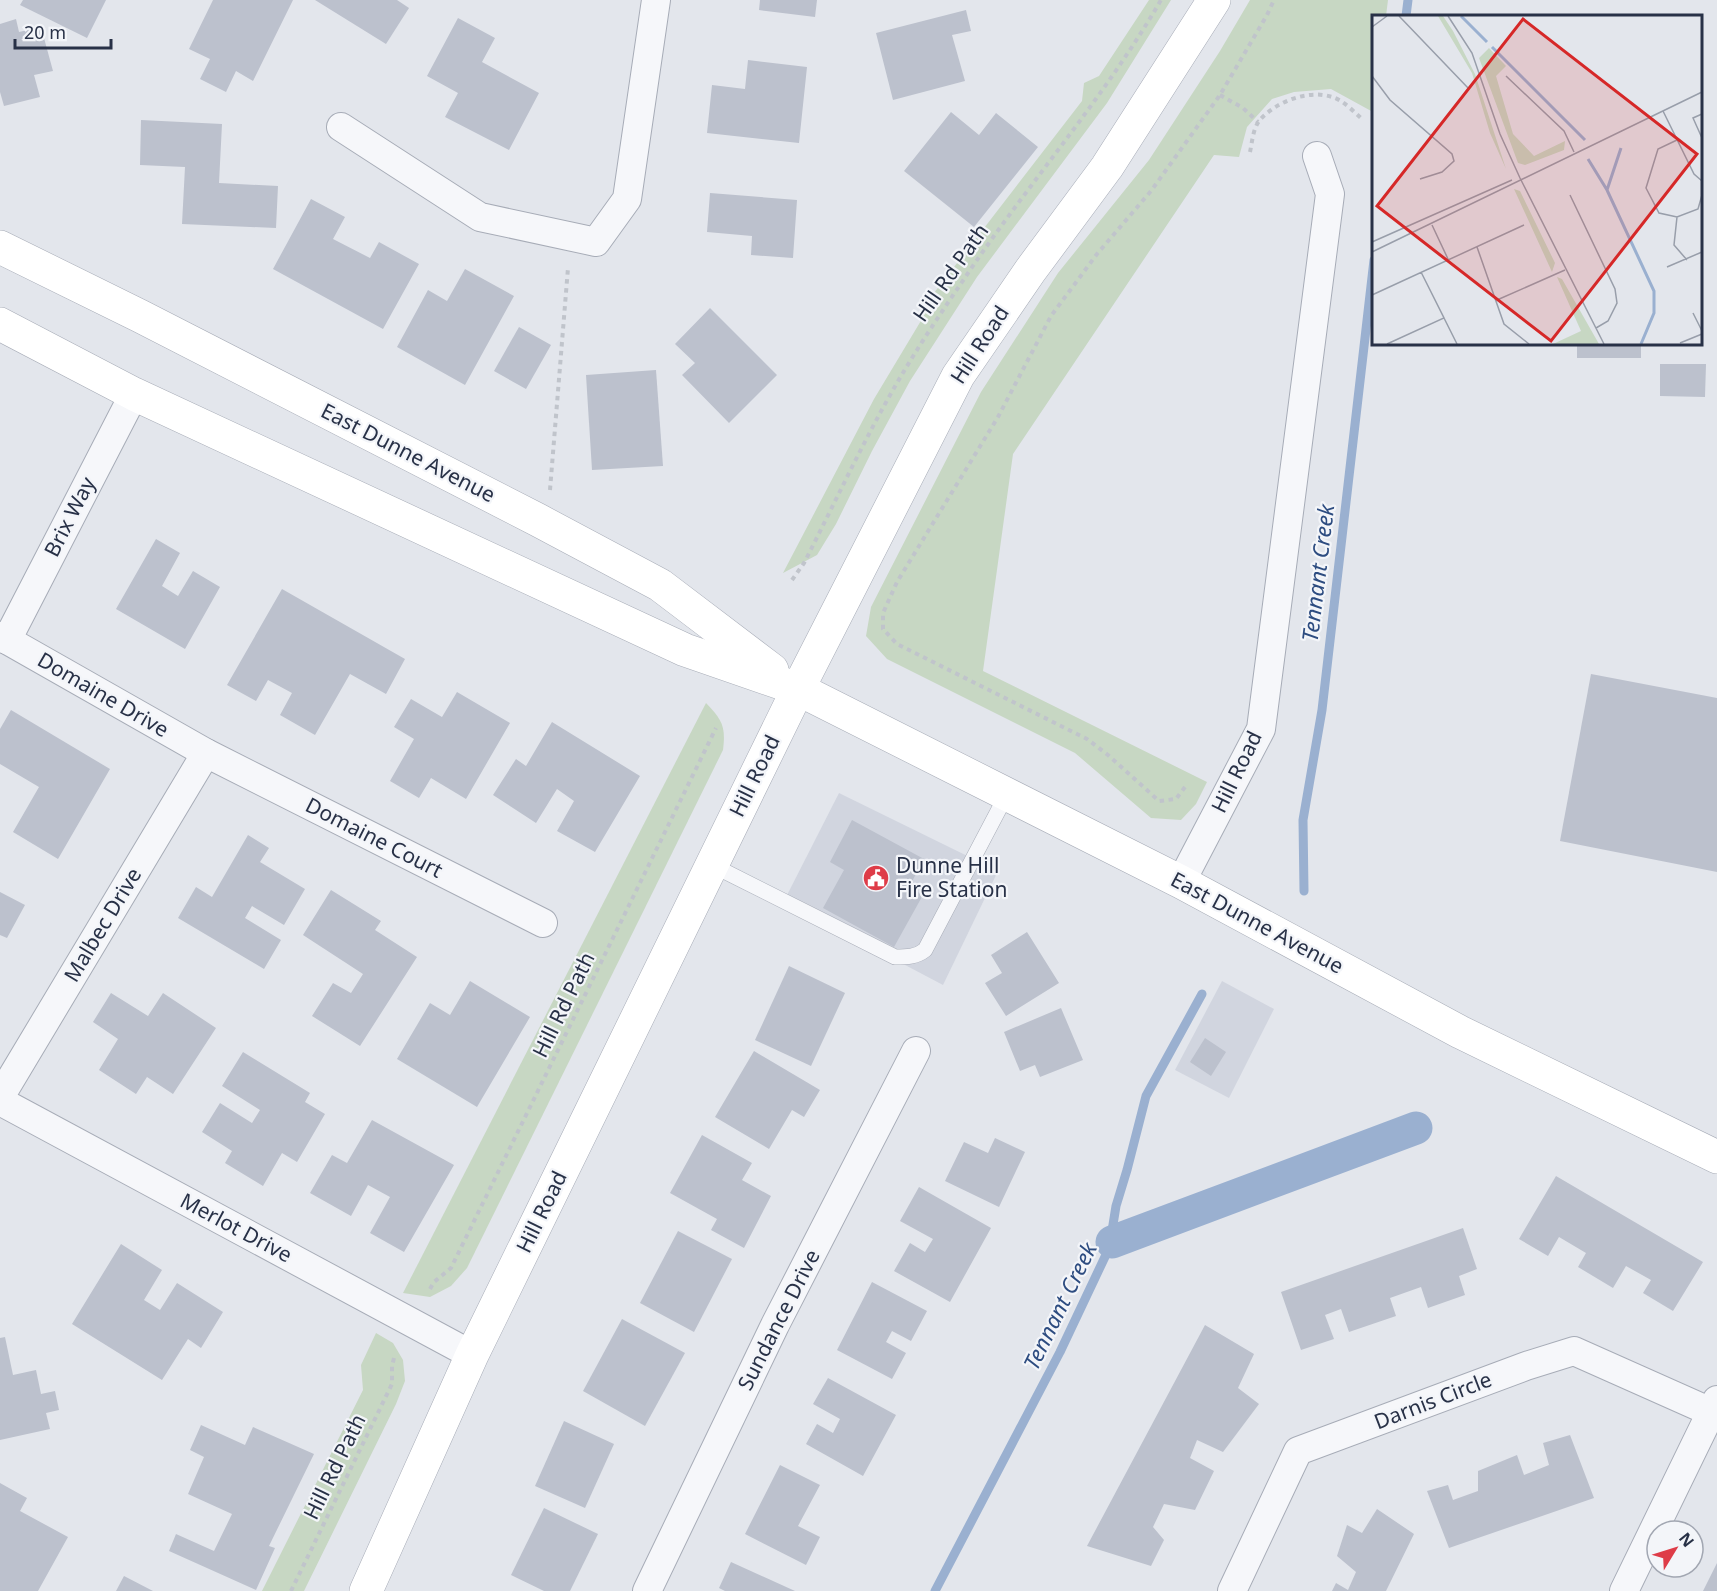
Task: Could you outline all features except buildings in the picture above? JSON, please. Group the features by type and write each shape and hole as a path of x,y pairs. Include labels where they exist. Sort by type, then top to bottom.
{"main road":[{"name":"Hill Road","path":"366,1591 472,1355 798,689 958,376 1030,271 1107,167 1214,0"},
{"name":"East Dunne Avenue","path":"0,247 150,321 660,585 798,689"},
{"name":"East Dunne Avenue","path":"0,324 134,394 686,650 798,689 1181,882 1460,1032 1717,1157"}],"street":[{"path":"341,127 480,217 596,242 627,199 656,0"},
{"name":"Hill Road","path":"1181,882 1261,729 1330,194 1317,156"},
{"name":"Brix Way","path":"4,638 134,394"},
{"name":"Domaine Drive","path":"4,638 206,753"},
{"name":"Domaine Court","path":"206,753 543,923"},
{"name":"Malbec Drive","path":"0,1099 206,753"},
{"name":"Sundance Drive","path":"647,1591 775,1325 916,1051"},
{"name":"Merlot Drive","path":"0,1099 472,1355"},
{"name":"Darnis Circle","path":"1232,1591 1298,1451 1504,1374 1574,1351 1714,1406"},
{"path":"1624,1591 1714,1406"}],"lane":[{"path":"712,865 895,957 908,957 925,950 1007,794"}],"path":[{"name":"Hill Rd Path","path":"792,580 804,563 862,448 911,359 963,279 1068,137 1149,21 1161,0"},
{"path":"1185,787 1176,799 1159,801 1087,739 897,644 883,629 882,613 897,582 998,417 1051,316 1096,254 1151,191 1220,95 1274,0"},
{"path":"1220,95 1243,108 1258,122"},
{"path":"1250,152 1258,122 1283,102 1295,98 1312,95 1332,96 1362,119"},
{"path":"538,520 550,489 569,255 596,242"},
{"name":"Hill Rd Path","path":"430,1289 434,1282 451,1268 716,728"},
{"name":"Hill Rd Path","path":"291,1591 392,1384 395,1354"}],"shaded area":[{"path":"839,793 998,871 943,985 784,901"},
{"path":"1222,981 1274,1009 1229,1098 1175,1070"}],"green space":[{"path":"1149,0 1171,0 1107,103 977,277 910,381 836,524 817,555 783,573 874,399 922,319 917,315 1082,101 1084,83 1099,76"},
{"path":"1250,0 1388,0 1386,15 1372,15 1372,111 1331,89 1294,92 1272,99 1247,127 1239,157 1214,155 1013,454 983,671 1207,782 1196,804 1181,820 1151,818 1075,753 887,659 866,636 871,607 981,392 1058,273 1149,160 1220,51"},
{"path":"706,703 722,724 723,750 467,1268 451,1286 430,1297 403,1293"},
{"path":"376,1333 393,1343 403,1360 405,1381 396,1404 304,1591 262,1591 363,1390 361,1365"}],"waterway":[{"name":"Tennant Creek","path":"1406,15 1408,0"},
{"name":"Tennant Creek","path":"1304,891 1303,820 1322,710 1372,277"},
{"name":"Tennant Creek","path":"935,1591 1060,1352 1112,1242 1116,1206 1146,1096 1202,994"},
{"path":"1112,1242 1416,1128"}],"place":[{"name":"Dunne Hill Fire Station","path":"876,878"}]}
